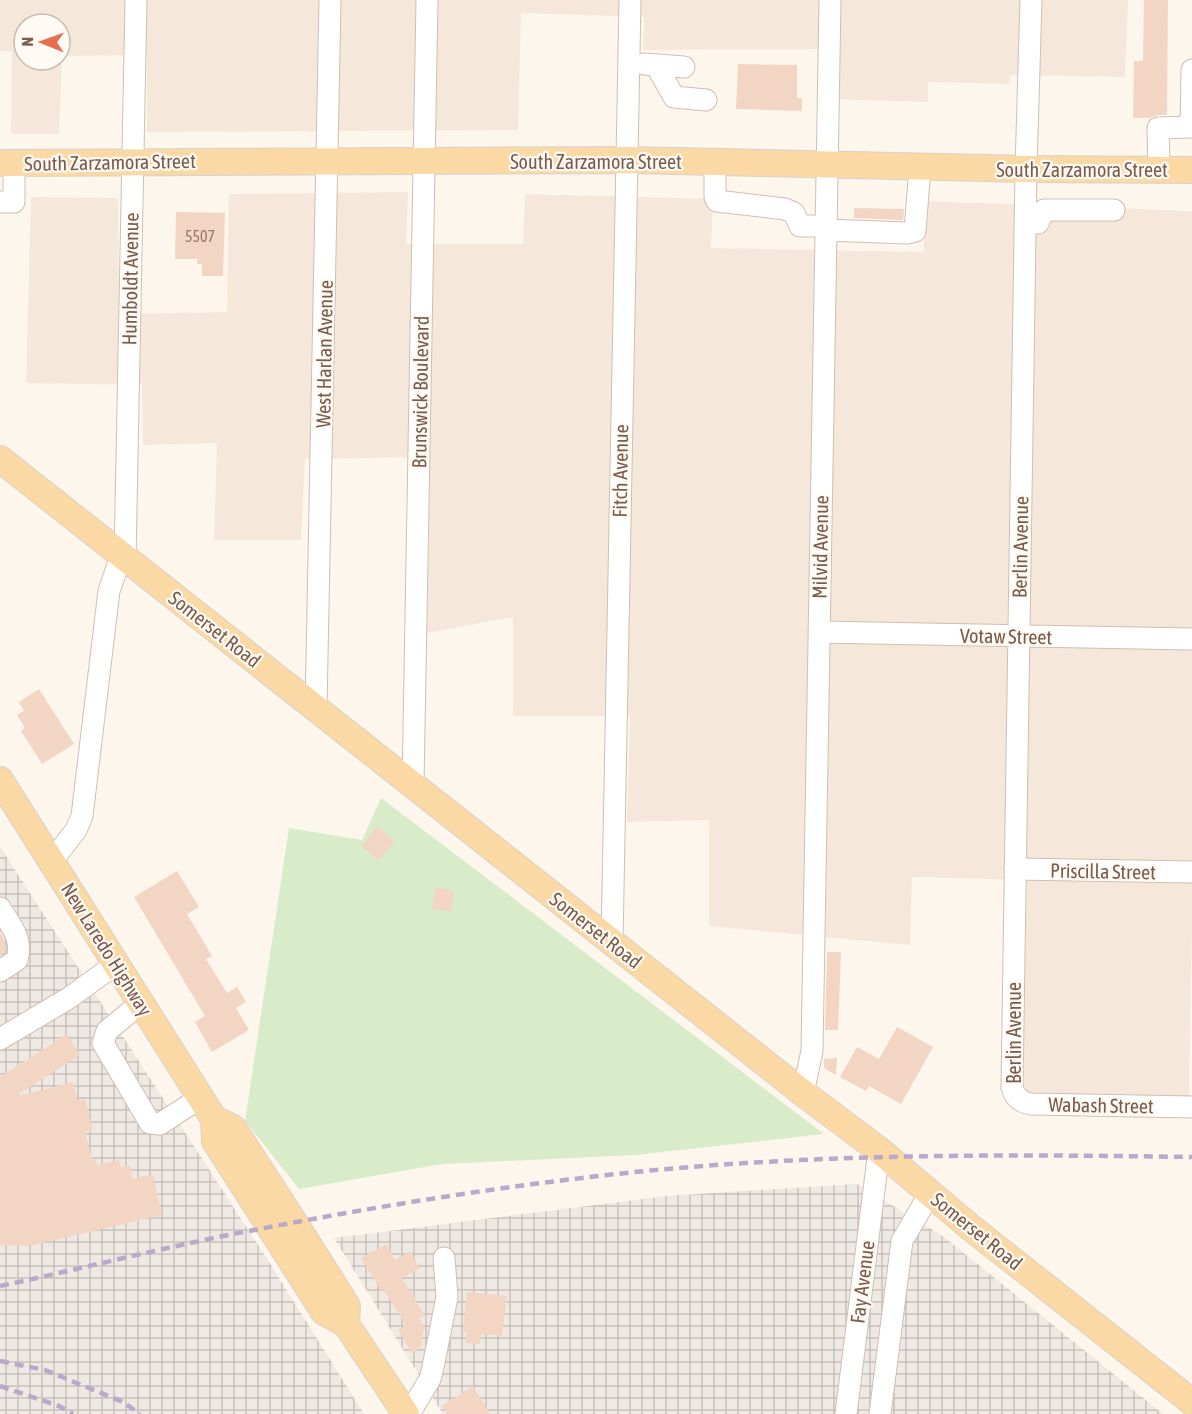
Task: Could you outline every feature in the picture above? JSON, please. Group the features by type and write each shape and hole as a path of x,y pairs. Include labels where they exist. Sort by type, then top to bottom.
{"main road":[{"name":"South Zarzamora Street","path":"7,163 627,160 1026,170 1192,170"},
{"name":"Somerset Road","path":"0,459 803,1093 879,1150 970,1227 1192,1402"},
{"name":"New Laredo Highway","path":"0,780 207,1108 215,1141 281,1246 324,1312 345,1324 408,1414"}],"street":[{"name":"Humboldt Avenue","path":"52,861 76,830 82,816 109,591 123,557 136,0"},
{"name":"West Harlan Avenue","path":"316,708 330,0"},
{"name":"Brunswick Boulevard","path":"413,785 427,0"},
{"name":"Fitch Avenue","path":"612,942 630,0"},
{"name":"Milvid Avenue","path":"803,1093 812,1051 819,632 833,229 827,165 830,0"},
{"name":"Berlin Avenue","path":"1014,1094 1012,1088 1018,636 1031,0"},
{"path":"629,62 684,67"},
{"path":"656,65 674,97 706,100"},
{"path":"1159,170 1158,128 1191,128 1192,70"},
{"path":"0,202 14,202 7,163"},
{"path":"715,163 717,201 785,209 794,213 801,226 907,233 915,231 920,167"},
{"path":"1025,223 1038,223 1044,210 1114,210"},
{"name":"Votaw Street","path":"819,632 1192,639"},
{"name":"Priscilla Street","path":"1015,869 1192,872"},
{"path":"0,908 16,933 21,947 17,960 0,971"},
{"path":"0,1039 69,998 116,964"},
{"path":"141,1003 107,1031 103,1043 150,1123 160,1124 207,1108"},
{"name":"Wabash Street","path":"1014,1094 1024,1103 1032,1104 1192,1107"},
{"name":"Fay Avenue","path":"846,1414 879,1150"},
{"path":"880,1414 902,1241 930,1193"},
{"path":"868,1238 902,1241"},
{"path":"408,1414 430,1378 439,1341 447,1297 444,1258"}],"shaded area":[{"path":"0,0 1128,0 1125,77 1010,75 1009,84 928,82 928,102 835,99 836,49 643,50 644,17 521,13 518,130 147,132 147,55 72,56 72,12 12,12 12,51 0,51"},
{"path":"12,51 12,72 61,72 59,134 11,134"},
{"path":"408,192 406,244 523,244 525,194 713,199 711,248 924,252 924,201 1192,211 1192,926 1189,1098 1022,1094 1027,880 912,877 910,945 709,926 709,820 627,822 630,716 513,716 513,617 427,633 430,457 305,459 301,540 214,540 217,443 143,445 142,385 26,383 31,197 118,198 119,314 227,312 229,194"},
{"path":"0,847 269,1262 364,1414 0,1414"},
{"path":"857,1184 944,1237 1163,1414 443,1414 334,1238 667,1196"}],"green space":[{"path":"381,798 824,1134 635,1155 442,1164 299,1189 245,1121 289,828 362,840"}],"building":[{"path":"1144,0 1168,0 1167,115 1133,118 1134,61 1143,61"},
{"path":"738,64 797,65 797,98 802,98 802,111 736,109"},
{"path":"854,208 904,209 903,220 854,218"},
{"path":"176,212 225,213 223,276 202,276 202,264 197,264 197,259 175,259"},
{"path":"39,689 74,744 42,764 21,731 25,728 17,715 24,711 19,702"},
{"path":"377,826 395,841 379,861 361,846"},
{"path":"177,871 199,907 187,914 212,956 206,959 227,993 237,987 246,1002 236,1008 249,1030 212,1052 195,1022 205,1016 134,897"},
{"path":"436,887 454,891 451,912 432,909"},
{"path":"0,932 6,951 0,956"},
{"path":"827,952 841,952 838,1030 825,1030"},
{"path":"897,1027 933,1047 901,1104 869,1086 866,1091 840,1077 857,1047 879,1059"},
{"path":"67,1034 80,1055 14,1097 73,1082 78,1101 85,1099 93,1130 85,1131 92,1160 95,1159 97,1165 119,1160 121,1167 130,1165 133,1179 153,1174 162,1215 29,1246 0,1245 0,1077"},
{"path":"837,1058 836,1075 824,1068 824,1059"},
{"path":"386,1244 395,1260 410,1251 420,1268 402,1278 425,1315 419,1319 424,1327 421,1347 412,1353 398,1330 406,1325 361,1258"},
{"path":"467,1292 507,1296 502,1336 481,1334 480,1344 465,1343 467,1332 463,1332"},
{"path":"473,1386 490,1414 447,1414 442,1406"}],"railway":[{"path":"0,1286 295,1222 459,1195 582,1178 734,1164 887,1157 1192,1157"},
{"path":"0,1361 45,1370 123,1402 140,1414"},
{"path":"0,1386 59,1406 73,1414"}]}
